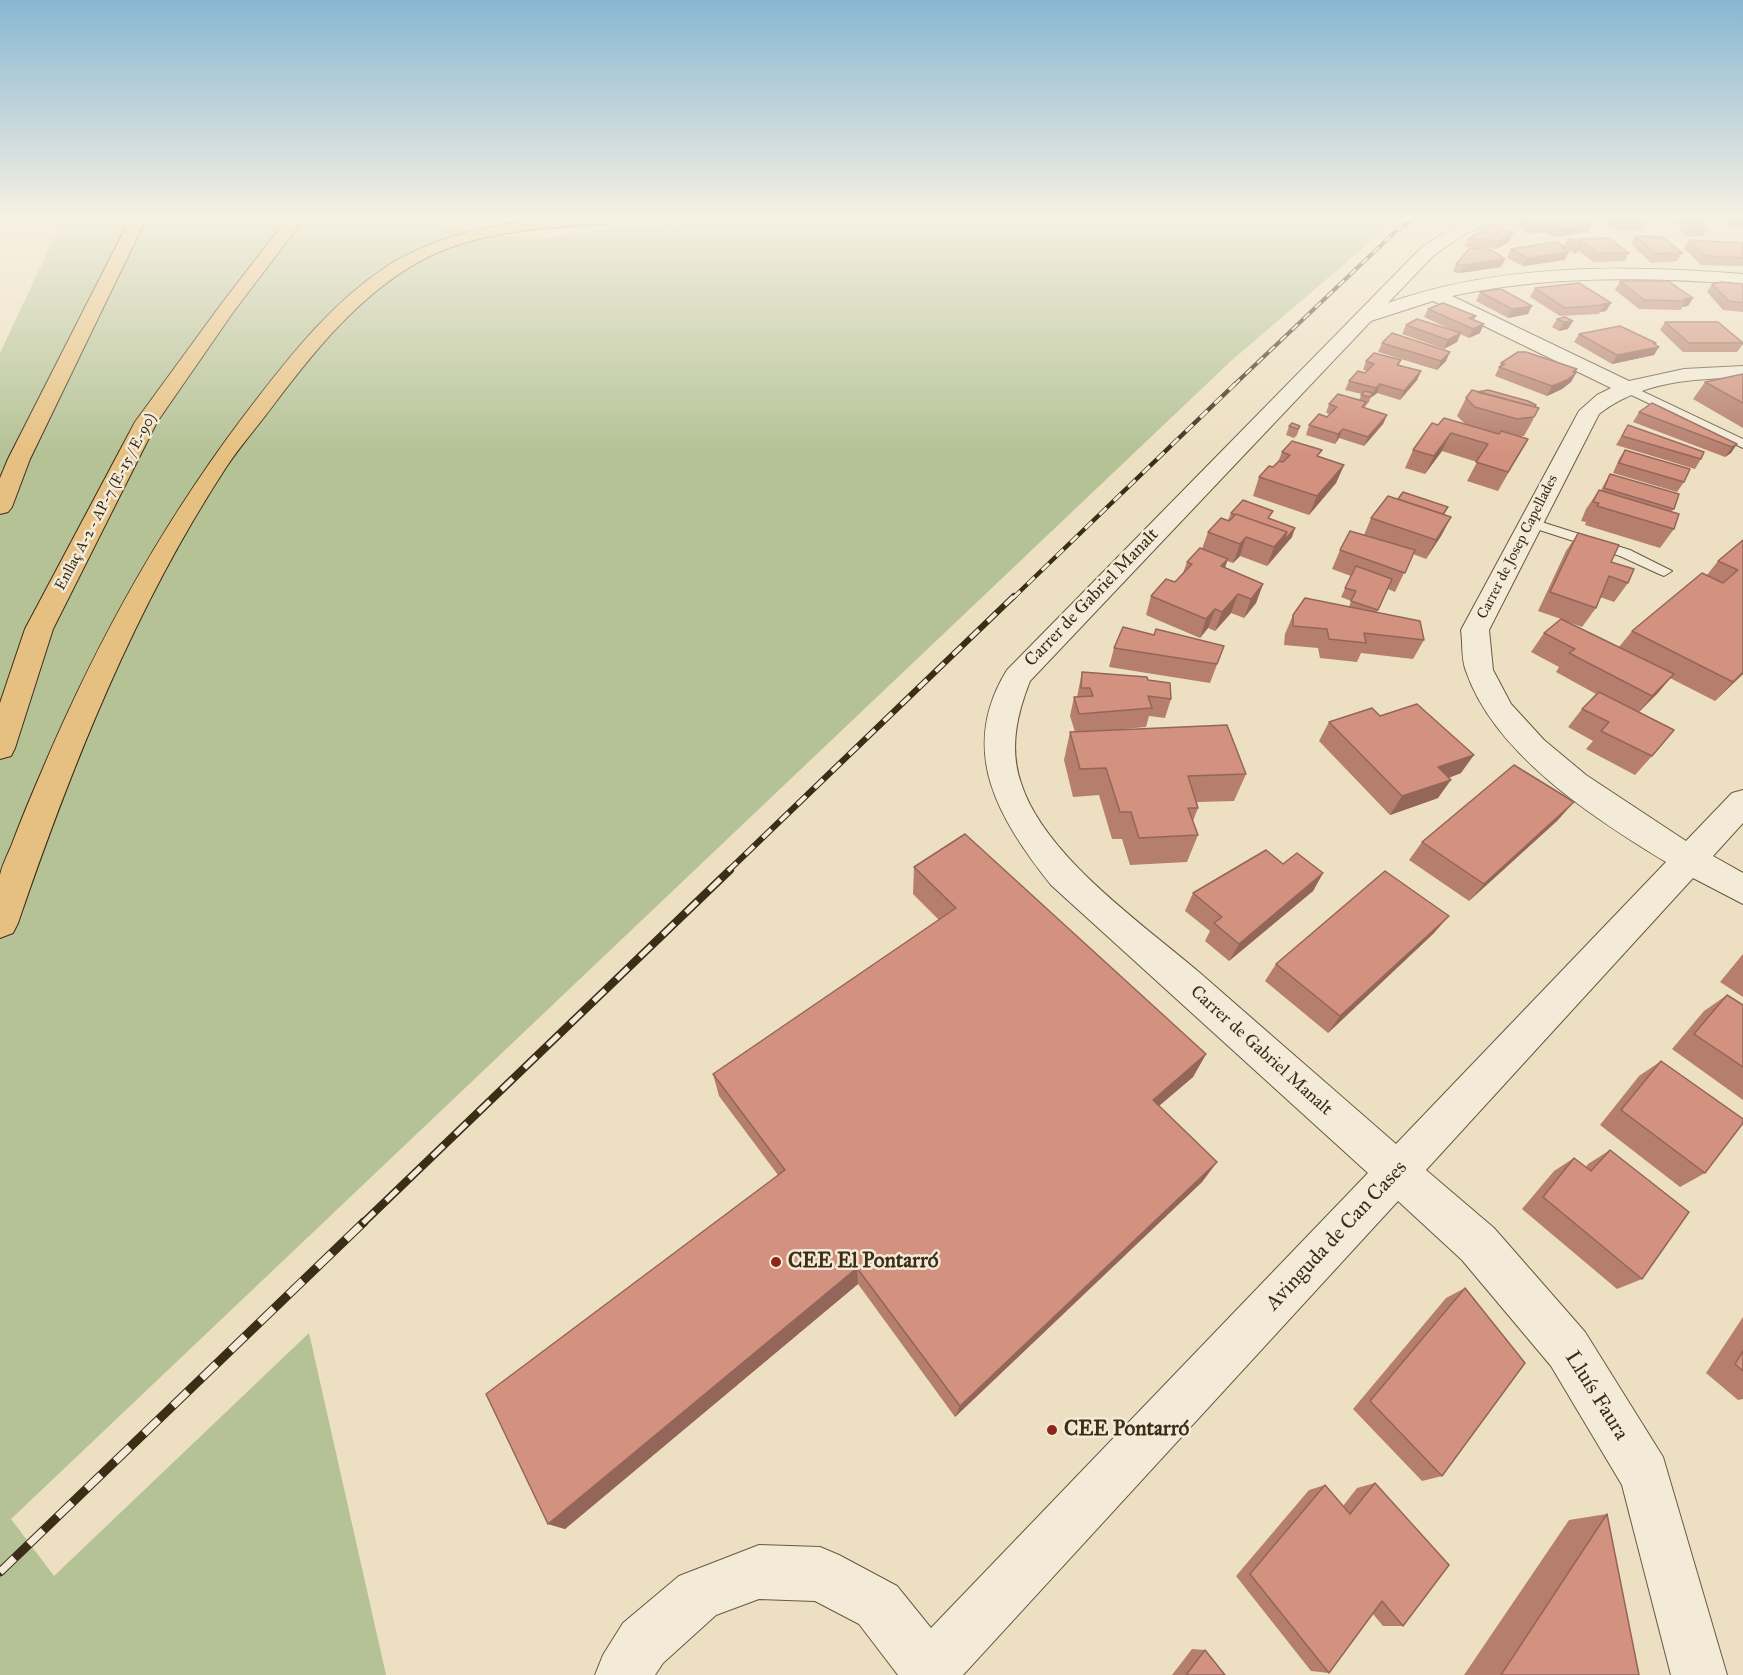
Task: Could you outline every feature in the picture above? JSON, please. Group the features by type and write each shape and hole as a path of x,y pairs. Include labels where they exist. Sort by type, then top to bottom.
{"highway":[{"path":"0,507 19,459 99,297"},
{"name":"Enllaç A-2 - AP-7 (E-15 / E-90)","path":"0,748 39,629 146,422 236,297"},
{"path":"0,923 27,844 90,698 155,565 214,469 291,367 360,297"}],"street":[{"path":"1361,319 1383,297"},
{"name":"Carrer de Gabriel Manalt","path":"1397,1172 1063,875 1021,822 1007,791 997,735 1004,704 1017,676 1361,319 1428,297"},
{"path":"1439,297 1629,389"},
{"name":"Carrer de Josep Capellades","path":"1743,372 1685,376 1629,389 1598,403 1583,420 1475,630 1473,643 1488,689 1518,733 1565,778 1690,859 1743,890"},
{"name":"Avinguda de Can Cases","path":"932,1672 1743,802"},
{"name":"Lluís Faura","path":"1397,1172 1478,1244 1568,1349 1645,1475 1699,1675"},
{"path":"623,1675 643,1643 698,1594 759,1572 820,1574 878,1605 932,1672"}],"lane":[{"path":"1629,389 1743,444"},
{"path":"1532,523 1625,552 1664,571"}],"green space":[{"path":"26,297 1306,297 1232,360 11,1519 54,1576 309,1333 386,1675 0,1675 0,353"}],"building":[{"path":"1490,297 1516,297 1532,306 1512,309"},
{"path":"1549,297 1602,297 1611,303 1602,304 1604,305 1565,308"},
{"path":"1640,297 1693,298 1684,299 1686,301 1644,300"},
{"path":"1725,297 1743,297 1743,303 1729,301"},
{"path":"1443,303 1476,316 1469,318 1484,324 1473,329 1428,309"},
{"path":"1565,317 1573,321 1564,322 1557,319"},
{"path":"1417,319 1461,333 1448,340 1406,325"},
{"path":"1665,322 1718,322 1743,343 1689,343"},
{"path":"1620,326 1656,343 1653,343 1659,347 1617,355 1579,334"},
{"path":"1392,333 1450,352 1441,361 1382,343"},
{"path":"1518,352 1526,352 1577,369 1573,372 1576,373 1567,380 1552,386 1499,367 1505,364 1501,363"},
{"path":"1374,353 1401,360 1397,365 1421,371 1404,391 1380,384 1376,388 1349,381 1358,371 1365,373 1374,364 1366,361"},
{"path":"1743,374 1743,403 1705,382"},
{"path":"1472,390 1539,408 1534,417 1517,419 1475,407 1466,398"},
{"path":"1488,390 1536,405 1535,407 1477,392"},
{"path":"1365,391 1373,393 1370,397 1361,395"},
{"path":"1338,394 1366,402 1362,407 1387,415 1368,437 1343,429 1338,434 1309,425 1319,414 1327,417 1337,407 1329,404"},
{"path":"1652,403 1737,444 1732,447 1639,412"},
{"path":"1444,418 1499,434 1501,431 1528,439 1508,472 1476,462 1488,444 1451,433 1434,456 1413,450 1432,423 1438,425"},
{"path":"1292,423 1300,426 1298,429 1289,426"},
{"path":"1628,425 1704,452 1701,459 1622,436"},
{"path":"1292,441 1322,450 1317,456 1344,465 1317,496 1259,477 1269,466 1273,467 1279,461 1283,462 1290,455 1282,452"},
{"path":"1625,450 1690,469 1684,482 1619,463"},
{"path":"1610,474 1679,494 1674,509 1604,488"},
{"path":"1599,490 1679,514 1674,529 1597,506 1599,503 1593,502"},
{"path":"1403,492 1448,507 1443,514 1398,499"},
{"path":"1388,496 1451,517 1436,540 1371,518"},
{"path":"1243,500 1273,511 1268,518 1295,528 1284,541 1287,532 1231,513"},
{"path":"1236,514 1287,532 1274,547 1246,537 1240,544 1208,532 1221,518 1229,521"},
{"path":"1350,531 1415,550 1405,573 1340,550"},
{"path":"1578,533 1619,545 1611,562 1634,569 1628,583 1609,576 1596,608 1550,592"},
{"path":"1743,540 1743,672 1733,682 1632,631 1702,573 1723,583 1738,570 1718,561"},
{"path":"1200,548 1228,559 1221,566 1263,584 1251,599 1238,594 1222,612 1215,609 1206,619 1151,596 1166,579 1175,582 1192,564 1187,562"},
{"path":"1356,566 1392,579 1378,610 1351,601 1356,591 1345,588"},
{"path":"1305,598 1420,621 1424,640 1364,633 1366,643 1329,639 1327,629 1293,626 1293,615"},
{"path":"1561,619 1674,674 1652,696 1569,653 1575,649 1544,633"},
{"path":"1123,627 1154,635 1156,629 1224,646 1217,664 1114,648"},
{"path":"1082,672 1147,677 1148,680 1170,683 1171,699 1148,696 1152,708 1079,714 1074,697 1093,696 1090,688 1081,688"},
{"path":"1599,692 1674,730 1652,756 1601,731 1609,722 1582,709"},
{"path":"1417,704 1474,755 1438,767 1451,780 1402,796 1329,722 1372,708 1380,716"},
{"path":"1227,725 1246,774 1188,776 1198,808 1188,808 1198,835 1139,838 1131,812 1120,812 1106,768 1080,769 1070,732"},
{"path":"1514,765 1574,802 1484,884 1422,842"},
{"path":"965,834 1206,1054 1153,1100 1217,1162 960,1406 857,1268 548,1524 486,1394 785,1170 713,1074 956,908 914,867"},
{"path":"1266,850 1283,864 1297,853 1323,873 1239,944 1214,923 1222,917 1193,893"},
{"path":"1385,871 1449,916 1340,1016 1276,964"},
{"path":"1727,995 1743,1005 1743,1067 1694,1034"},
{"path":"1661,1061 1743,1119 1743,1123 1705,1173 1621,1110"},
{"path":"1610,1150 1689,1212 1642,1279 1543,1197 1574,1158 1591,1171"},
{"path":"1465,1288 1525,1363 1442,1476 1370,1401"},
{"path":"1743,1351 1743,1371 1735,1364"},
{"path":"1375,1483 1449,1565 1403,1626 1382,1601 1329,1673 1250,1574 1325,1485 1350,1514"},
{"path":"1607,1514 1639,1675 1501,1675"},
{"path":"1205,1650 1225,1675 1186,1675"}],"railway":[{"path":"1234,385 1326,297"},
{"path":"1013,598 1235,384"},
{"path":"728,871 1014,596"},
{"path":"363,1223 730,870"},
{"path":"0,1572 364,1222"}],"place":[{"name":"CEE El Pontarró","path":"776,1262"},
{"name":"CEE Pontarró","path":"1052,1430"}]}
